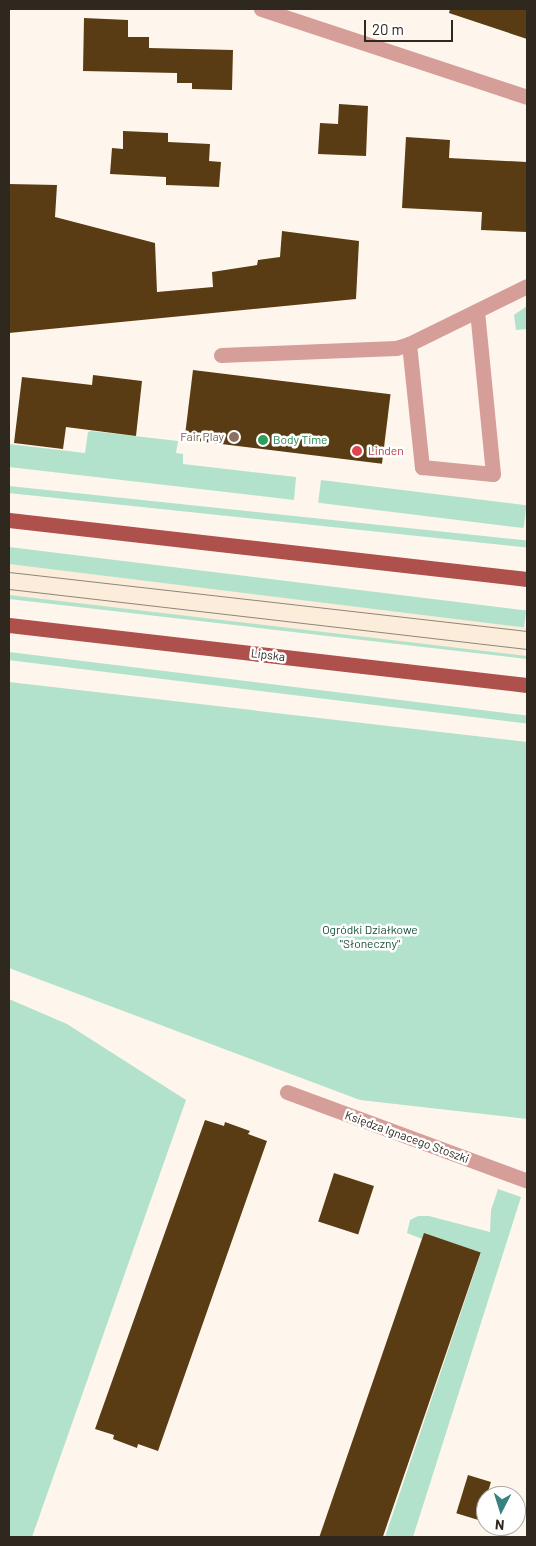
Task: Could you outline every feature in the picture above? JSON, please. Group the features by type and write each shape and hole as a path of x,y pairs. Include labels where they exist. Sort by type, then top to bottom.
{"main road":[{"path":"9,520 527,579"},
{"name":"Lipska","path":"9,625 527,685"}],"street":[{"path":"261,9 527,97"},
{"path":"221,355 384,350 409,344 478,312 527,286"},
{"path":"409,344 422,467 493,474 478,312"},
{"name":"Księdza Ignacego Stoszki","path":"287,1092 527,1181"}],"shaded area":[{"path":"9,564 527,628 523,658 9,595"}],"green space":[{"path":"527,306 527,329 516,330 514,315"},
{"path":"88,432 178,441 176,453 183,454 183,464 296,477 294,500 9,467 9,444 85,453"},
{"path":"321,480 526,505 524,528 318,503"},
{"path":"9,486 527,540 526,547 9,493"},
{"path":"9,547 526,610 524,627 9,564"},
{"path":"9,595 527,656 527,659 9,599"},
{"path":"9,652 527,716 526,724 9,660"},
{"name":"Ogródki Działkowe \"Słoneczny\"","path":"9,682 527,742 527,1119 360,1100 9,968"},
{"path":"9,999 67,1024 186,1100 32,1537 9,1537"},
{"path":"498,1189 521,1197 413,1537 385,1537 481,1253 424,1234 422,1239 407,1233 410,1220 418,1216 429,1216 490,1232 491,1210"}],"building":[{"path":"450,9 527,9 527,39 449,13"},
{"path":"84,18 128,20 128,37 149,37 149,48 233,50 232,90 192,89 192,83 177,83 177,73 83,71"},
{"path":"339,104 368,106 366,156 318,154 320,123 338,124"},
{"path":"123,131 168,133 168,142 210,144 209,161 221,162 219,187 166,185 166,177 110,174 112,148 123,149"},
{"path":"406,137 450,140 449,158 527,162 527,232 481,230 482,212 402,208"},
{"path":"9,184 57,185 55,217 155,243 157,292 213,287 212,272 257,265 258,260 280,257 282,231 359,241 356,299 9,333"},
{"path":"193,370 391,394 382,464 184,439"},
{"path":"93,375 142,381 136,436 66,427 63,449 14,443 22,377 92,385"},
{"path":"205,1120 224,1126 225,1122 250,1131 248,1134 267,1141 158,1451 138,1444 137,1448 113,1439 114,1435 95,1429"},
{"path":"334,1173 374,1186 358,1234 318,1222"},
{"path":"424,1233 481,1253 383,1537 319,1537"},
{"path":"468,1475 491,1482 490,1486 476,1486 476,1519 456,1513"}],"tram line":[{"path":"9,572 527,631"},
{"path":"9,589 527,649"}],"place":[{"name":"Fair Play","path":"234,437"},
{"name":"Body Time","path":"263,440"},
{"name":"Linden","path":"357,451"}]}
